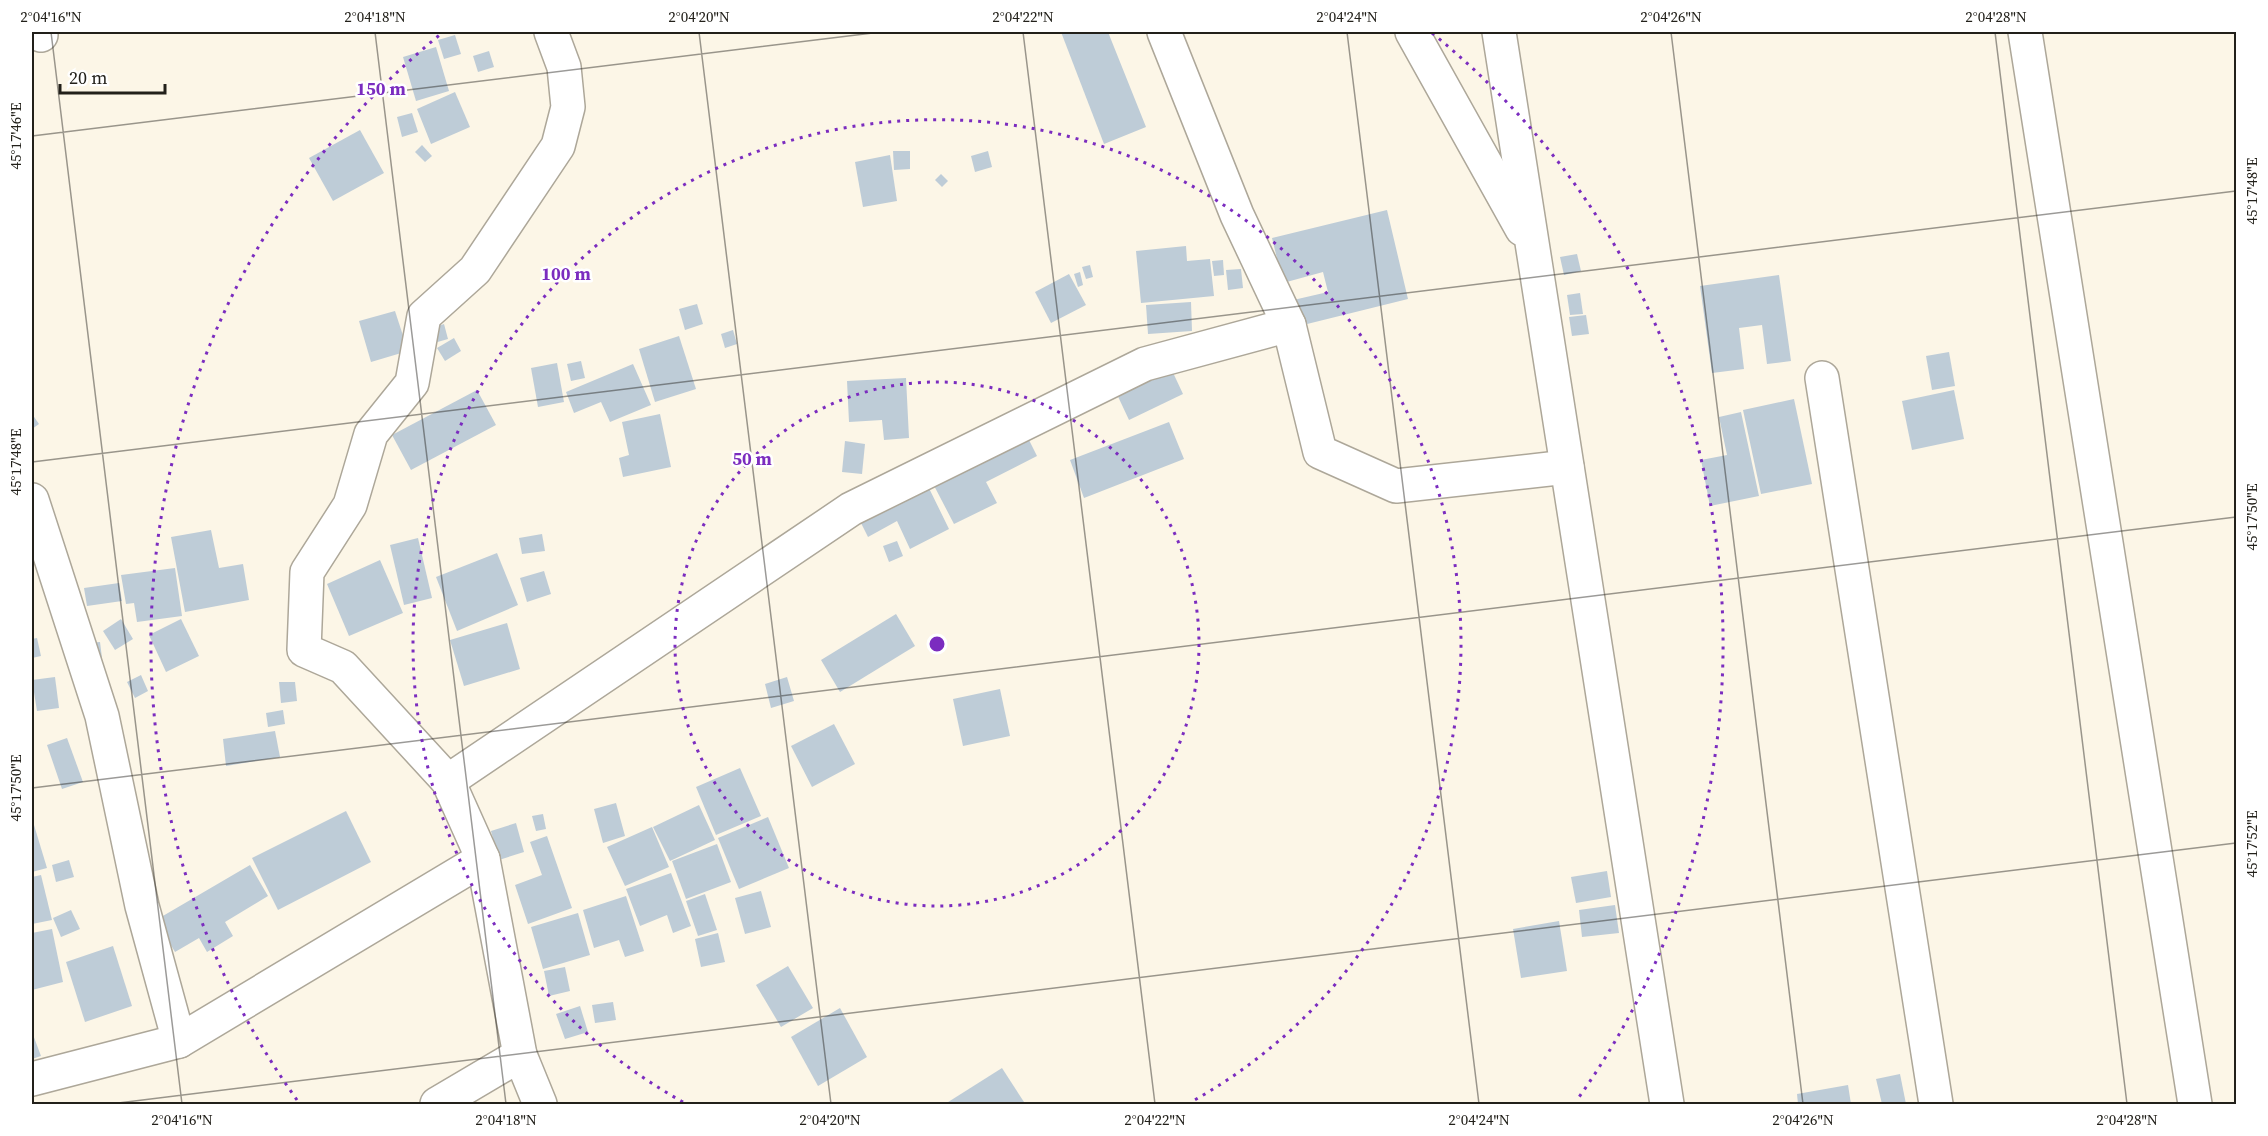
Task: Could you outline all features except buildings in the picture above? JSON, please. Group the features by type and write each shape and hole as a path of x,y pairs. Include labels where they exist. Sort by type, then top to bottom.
{"street":[{"path":"540,1104 520,1055 483,859 448,781 343,668 304,650 307,572 350,505 371,434 412,382 424,316 475,270 558,146 568,107 564,67 551,32"},
{"path":"1164,32 1237,215 1289,325 1320,452 1396,486 1567,467"},
{"path":"1412,32 1533,247"},
{"path":"1498,32 1668,1104"},
{"path":"2025,32 2195,1104"},
{"path":"448,781 851,509 1145,364 1289,325"},
{"path":"1822,378 1936,1104"},
{"path":"32,500 102,716 142,906 179,1041"},
{"path":"32,1078 179,1041 483,859"},
{"path":"437,1104 520,1055"}]}
